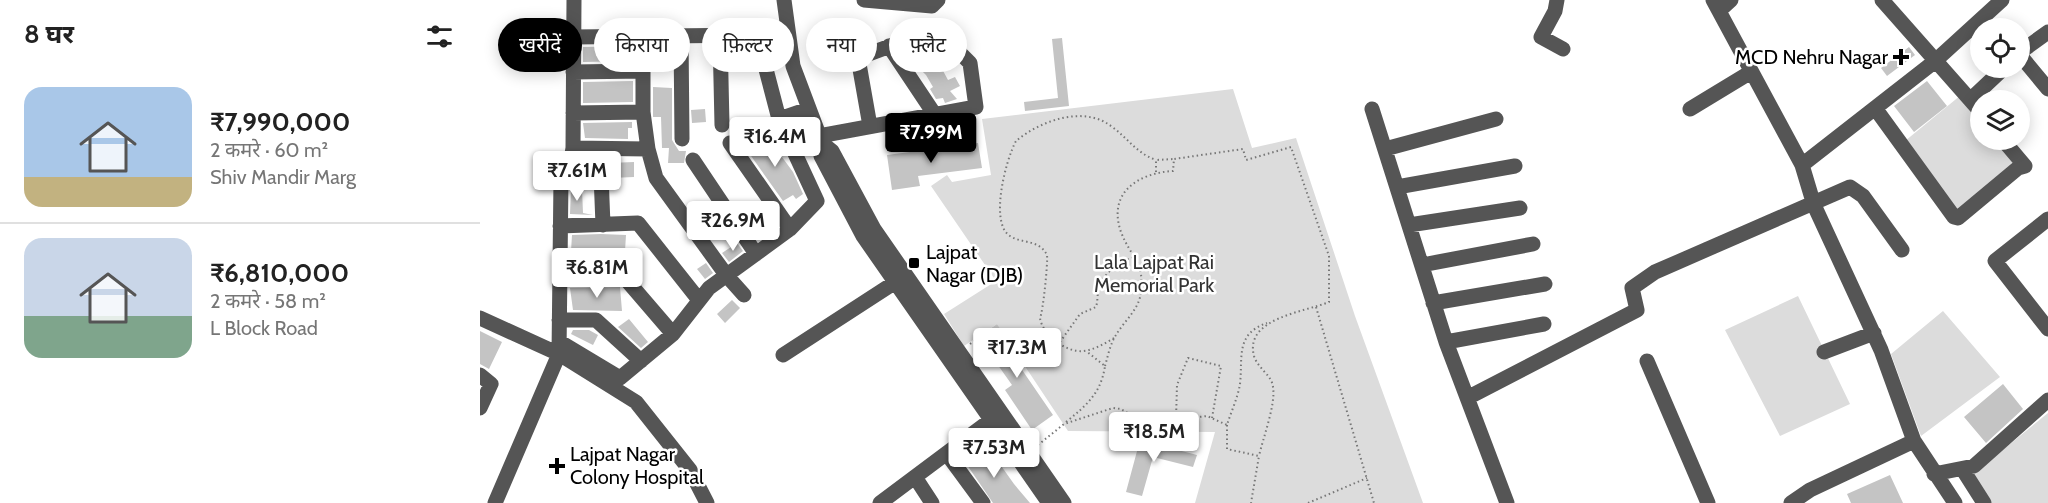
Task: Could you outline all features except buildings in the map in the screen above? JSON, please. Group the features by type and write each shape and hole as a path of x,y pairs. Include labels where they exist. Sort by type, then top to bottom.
{"street":[{"path":"574,0 574,18"},
{"path":"784,0 793,66 821,139 832,151 874,229 1065,503"},
{"path":"864,0 932,6 939,0"},
{"path":"1557,0 1555,11 1541,37 1563,49"},
{"path":"1731,0 1716,6 1802,165 1814,205 1874,333 1914,441 1955,503"},
{"path":"1882,0 1934,62 1970,100"},
{"path":"1802,165 1934,62 2002,0"},
{"path":"2030,46 2048,32"},
{"path":"870,126 858,58 889,46"},
{"path":"821,139 870,126 976,107 970,63 967,60"},
{"path":"2030,67 2048,88"},
{"path":"495,503 560,348 561,179 571,160 573,148 573,72"},
{"path":"643,72 643,112 648,149 656,178 727,276 744,295"},
{"path":"681,72 682,139"},
{"path":"721,72 722,125"},
{"path":"480,318 560,348 620,378 673,334 692,313 709,288 790,229 817,201 779,119 767,72"},
{"path":"906,72 935,115"},
{"path":"1689,109 1751,72"},
{"path":"1987,90 1996,78"},
{"path":"1875,108 1954,217 1958,218 2025,166 2011,150"},
{"path":"779,119 808,109"},
{"path":"1372,109 1446,342 1469,397 1507,503"},
{"path":"573,113 643,112"},
{"path":"1385,149 1496,119"},
{"path":"821,139 821,156 841,199 894,283 1048,503"},
{"path":"730,143 790,229"},
{"path":"573,148 648,149"},
{"path":"600,149 603,225"},
{"path":"693,160 756,254"},
{"path":"1397,187 1515,166"},
{"path":"1469,397 1637,310 1632,288 1655,272 1814,205 1843,188 1850,187 1856,190 1902,250"},
{"path":"1409,225 1520,208"},
{"path":"2048,219 1995,261 2048,329"},
{"path":"560,226 638,223 699,300"},
{"path":"1422,265 1533,244"},
{"path":"560,278 624,277 673,334"},
{"path":"783,355 894,283"},
{"path":"1433,303 1545,284"},
{"path":"559,320 596,320 641,361"},
{"path":"1446,342 1544,324"},
{"path":"1824,352 1874,333"},
{"path":"560,348 636,402 690,470 707,503"},
{"path":"1647,361 1708,503"},
{"path":"480,375 491,384 480,408"},
{"path":"1934,474 1974,466 2048,400"},
{"path":"883,502 991,420"},
{"path":"1791,503 1810,490 1914,441"},
{"path":"946,454 982,503"},
{"path":"1963,470 1984,503"},
{"path":"915,477 932,503"}],"path":[{"path":"1114,338 1086,351 1076,351 1046,333 1041,323 1045,308 1042,294 1047,266 1045,251 1038,245 1009,236 1000,223 1003,183 1014,145 1045,122 1088,118 1107,123 1135,149 1156,160 1243,149 1246,160 1291,147 1329,256 1329,302 1254,327 1246,338 1239,367 1240,385 1227,424 1227,449 1259,456"},
{"path":"1029,452 1093,399 1100,389 1114,338 1140,298 1142,272 1120,230 1120,203 1133,182 1156,172 1173,171 1174,159"},
{"path":"1156,160 1156,172"},
{"path":"1060,342 1080,314 1096,307 1100,286 1105,277 1123,261 1135,256"},
{"path":"1316,307 1374,503"},
{"path":"1251,503 1274,389 1270,378 1258,364 1253,346 1257,335 1268,322"},
{"path":"970,344 981,336"},
{"path":"1086,351 1105,366"},
{"path":"1176,418 1177,385 1188,358 1221,366 1212,418"},
{"path":"1064,424 1113,408 1121,409 1139,420 1158,422 1207,416 1227,424"},
{"path":"1308,503 1367,478"}],"green space":[{"name":"Lala Lajpat Rai Memorial Park","path":"1233,89 1252,148 1296,138 1355,316 1423,503 1195,503 1215,432 1068,431 997,324 964,346 944,314 996,281 931,186 947,175 952,182 991,175 982,119"},
{"path":"1961,95 1970,104 1970,150 2011,150 2022,162 1958,215 1905,141"},
{"path":"1798,296 1850,404 1780,436 1725,330"},
{"path":"1943,311 2000,377 1921,436 1891,354"},
{"path":"2048,413 2048,503 1991,503 1973,474"}],"place":[{"name":"MCD Nehru Nagar","path":"1901,57"},
{"name":"Lajpat Nagar (DJB)","path":"914,263"},
{"name":"Lajpat Nagar Colony Hospital","path":"557,466"}]}
